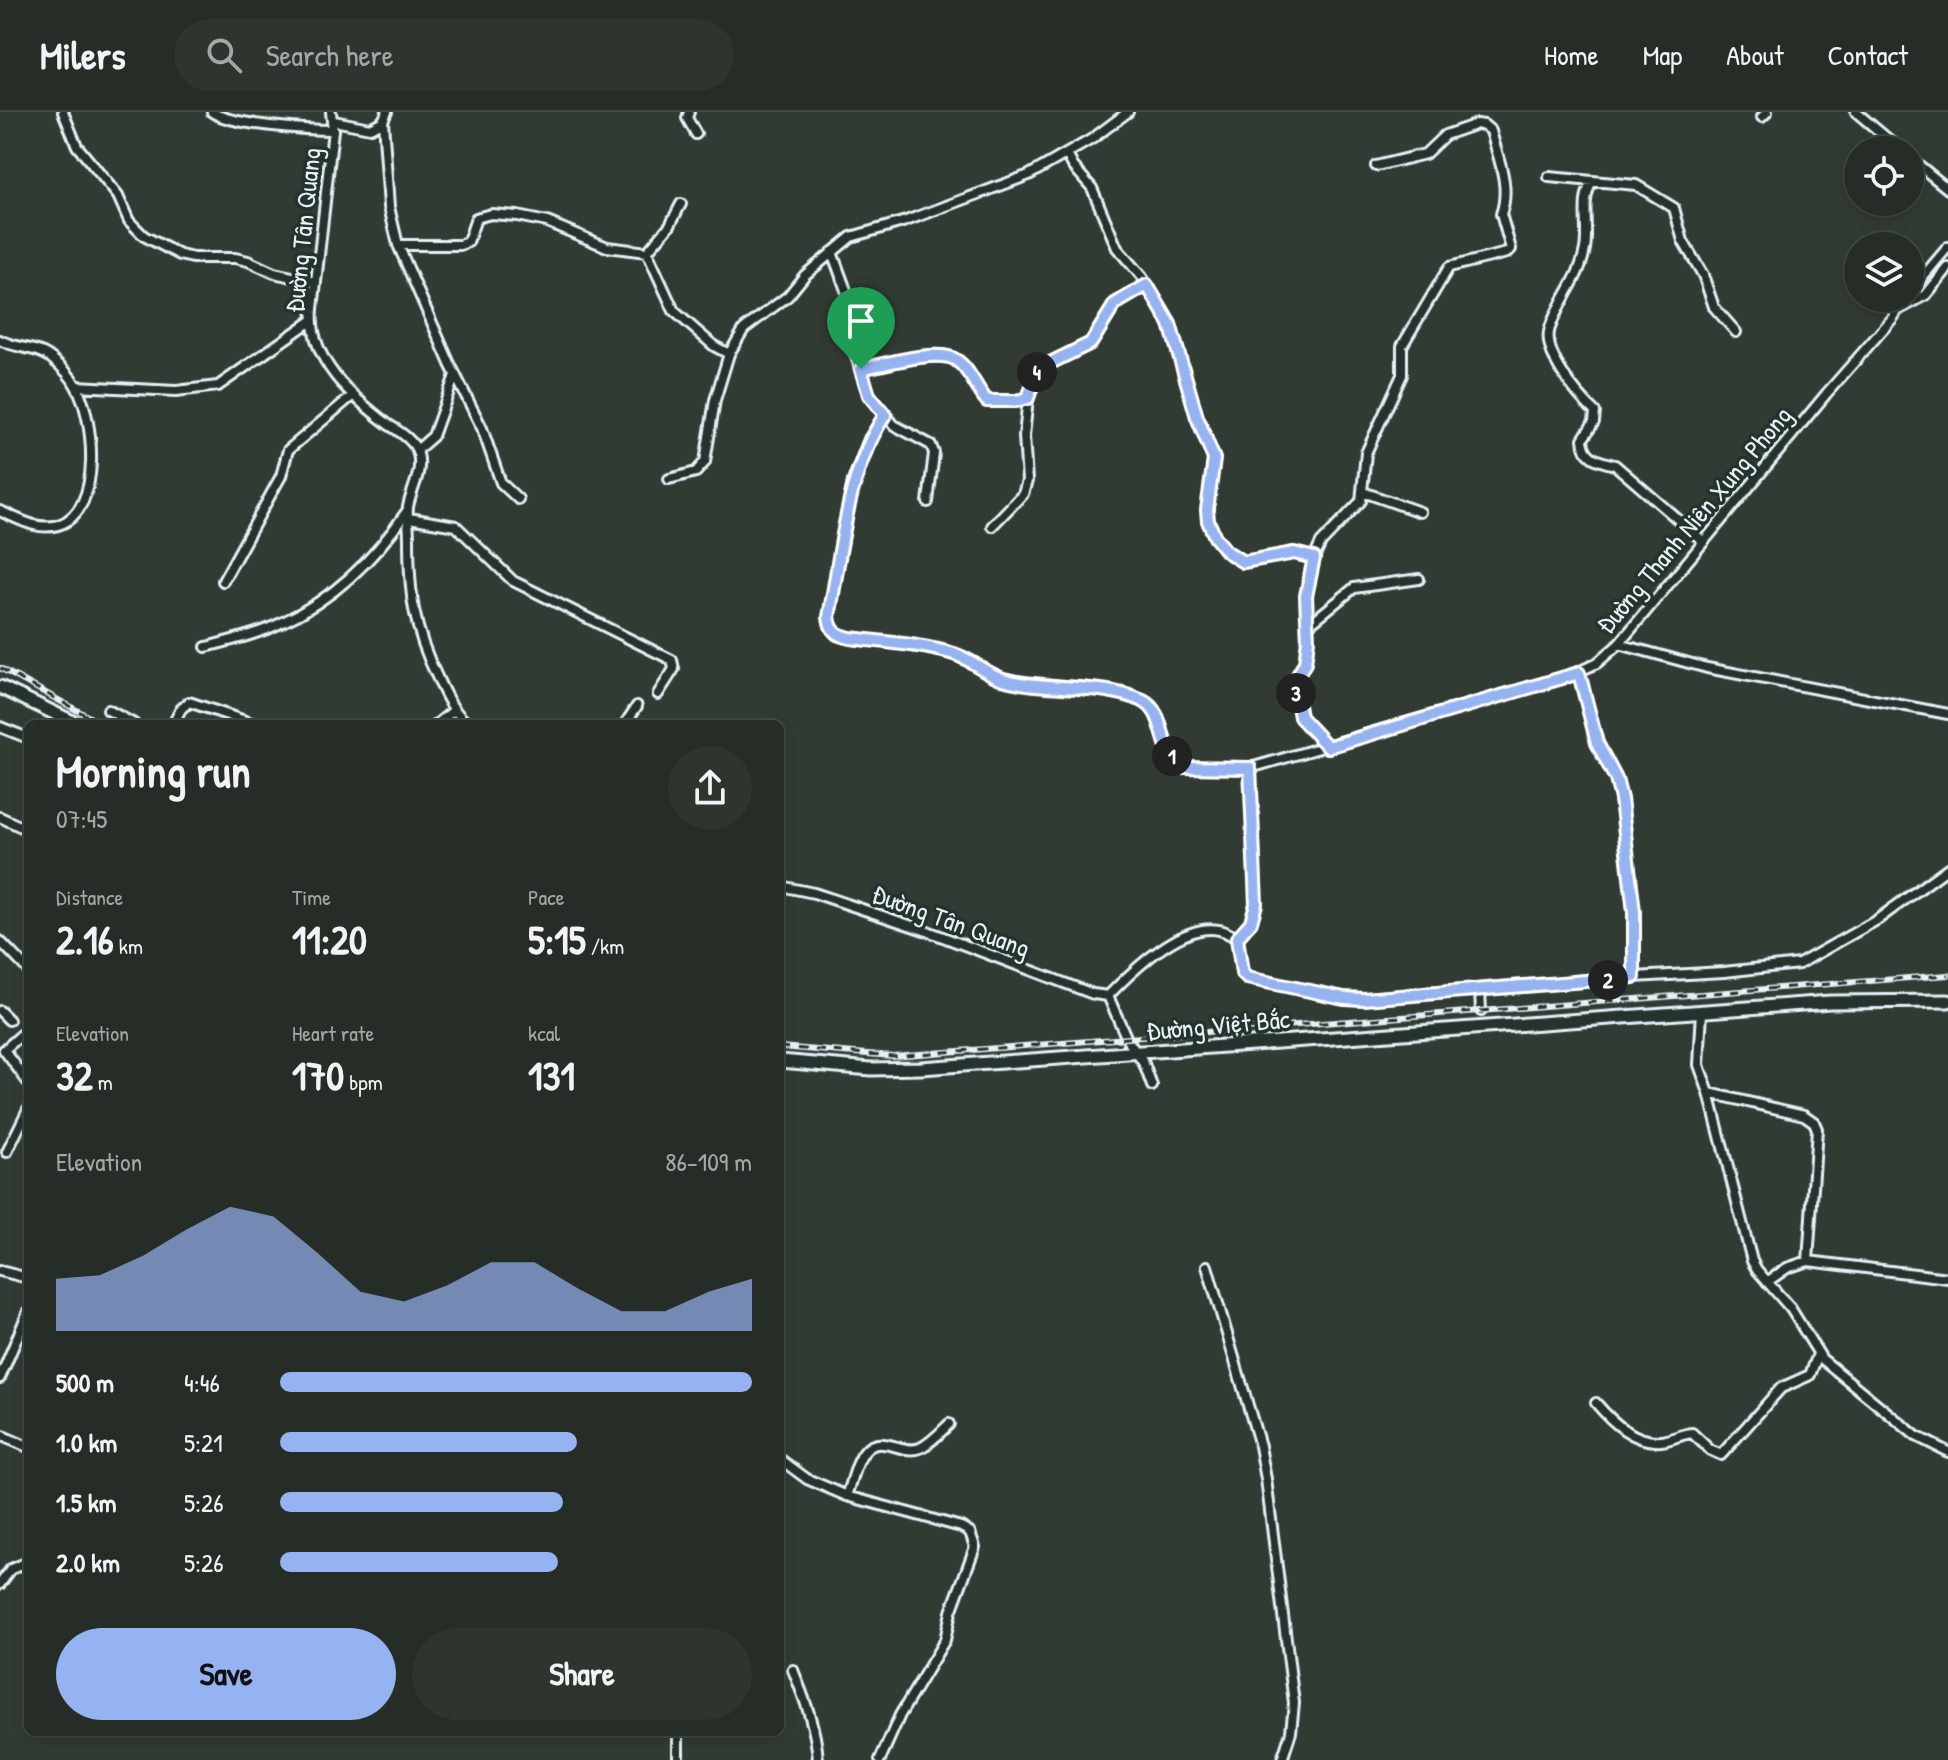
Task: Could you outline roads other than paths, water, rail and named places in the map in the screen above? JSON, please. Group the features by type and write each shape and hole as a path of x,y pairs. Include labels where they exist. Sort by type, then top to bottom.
{"main road":[{"path":"0,687 69,720"},
{"name":"Đường Việt Bắc","path":"784,1061 871,1069 921,1068 1702,1011 1844,1002 1948,1001"}],"street":[{"path":"63,112 77,146 118,196 129,221 144,236 180,255 235,258 274,273 315,282"},
{"path":"212,112 221,118 295,129 333,121 370,128 385,117"},
{"path":"689,112 687,118 696,134"},
{"path":"669,479 696,472 705,462 715,400 729,354 744,329 788,296 805,275 832,252 858,234 906,221 1029,175 1067,154 1128,112"},
{"path":"1474,112 1477,124"},
{"path":"1856,112 1884,136"},
{"path":"385,117 389,207 398,245 455,375 482,428 501,483 518,499"},
{"name":"Đường Tân Quang","path":"333,121 312,331 333,373 352,396 404,436 417,450"},
{"path":"1328,747 1300,717 1294,682 1305,663 1306,596 1314,558 1321,543 1356,508 1363,492 1366,453 1402,375 1402,346 1449,267 1507,253 1511,249 1501,214 1506,189 1488,127 1477,124 1445,135 1425,154 1376,166"},
{"path":"1067,154 1092,188 1117,248 1147,285 1170,324 1197,417 1214,459 1207,510 1215,537 1226,551 1243,562 1294,553 1314,558"},
{"path":"1924,169 1948,189"},
{"path":"1549,177 1636,185 1674,208 1683,241 1703,275 1712,303 1736,332"},
{"path":"1592,182 1586,200 1585,248 1577,278 1550,327 1549,340 1572,389 1595,412 1594,422 1583,439 1585,449 1599,463 1615,465 1704,542"},
{"path":"398,245 460,245 468,242 476,218 491,214 547,222 607,247 647,252 670,225 681,204"},
{"path":"1924,275 1948,247"},
{"path":"647,252 674,311 714,346 729,354"},
{"path":"832,252 847,293 844,336 861,369 869,395 898,428 931,445 934,453 928,502"},
{"name":"Đường Thanh Niên Xung Phong","path":"1924,296 1948,268"},
{"path":"992,526 1023,494 1027,481 1024,436 1028,398 1038,369 1091,343 1115,304 1147,285"},
{"name":"Đường Thanh Niên Xung Phong","path":"885,415 869,439 853,481 829,617 831,628 837,635 956,654 1004,679 1087,689 1140,700 1155,713 1172,757 1178,764 1184,767 1250,768 1579,673 1597,663 1619,644 1896,312"},
{"path":"76,386 176,391 218,386 311,321"},
{"path":"0,340 49,356 76,386 88,424 92,450 89,479 82,502 72,515 57,525 31,525 0,511"},
{"path":"861,369 910,358 951,357 968,372 987,401 1028,398"},
{"path":"455,375 433,436 417,450 420,463 408,514 409,582 414,618 427,658 453,711 463,720"},
{"path":"223,581 281,476 288,450 352,396"},
{"path":"1363,492 1420,512"},
{"path":"206,647 282,623 315,604 363,567 408,514"},
{"path":"408,514 456,526 513,581 672,660 674,669 658,694"},
{"path":"1307,626 1354,588 1419,579"},
{"path":"1619,644 1707,668 1948,714"},
{"path":"1579,673 1597,743 1616,779 1621,799 1634,912 1634,977"},
{"path":"175,720 189,702 242,720"},
{"path":"628,720 637,706"},
{"path":"108,710 127,720"},
{"path":"442,720 453,711"},
{"path":"0,727 24,736"},
{"path":"1250,768 1256,904 1251,922 1237,938 1242,973 1247,978 1344,998 1480,991 1799,964 1877,920 1948,868"},
{"path":"0,817 24,828"},
{"name":"Đường Tân Quang","path":"784,887 814,893 930,932 1093,994 1108,996"},
{"path":"1152,1086 1108,996 1164,946 1184,936 1221,930 1237,938"},
{"path":"0,941 24,966"},
{"path":"1480,991 1481,1011"},
{"path":"0,1011 9,1020"},
{"path":"1702,1011 1699,1065 1752,1261 1791,1309 1818,1354 1916,1436 1948,1452"},
{"path":"24,1032 4,1050 24,1077"},
{"path":"1709,1093 1804,1115 1814,1122 1817,1129 1808,1261"},
{"path":"7,1152 24,1117"},
{"path":"1767,1282 1787,1268 1808,1261 1948,1278"},
{"path":"1207,1266 1260,1446 1266,1479 1294,1703 1291,1732 1282,1760"},
{"path":"0,1271 24,1277"},
{"path":"0,1378 24,1321"},
{"path":"1596,1403 1610,1420 1634,1435 1662,1441 1692,1433 1710,1450 1721,1455 1772,1395 1810,1375 1818,1354"},
{"path":"847,1496 863,1454 869,1447 880,1444 916,1449 935,1438 949,1424"},
{"path":"0,1435 24,1445"},
{"path":"784,1462 807,1479 847,1496 961,1527 970,1532 975,1547 951,1612 943,1647 900,1715 880,1760"},
{"path":"0,1584 11,1569 24,1564"},
{"path":"793,1670 808,1706 818,1760"},
{"path":"678,1736 678,1760"}],"railway":[{"path":"0,668 95,720"},
{"path":"784,1047 893,1056 1948,975"}]}
